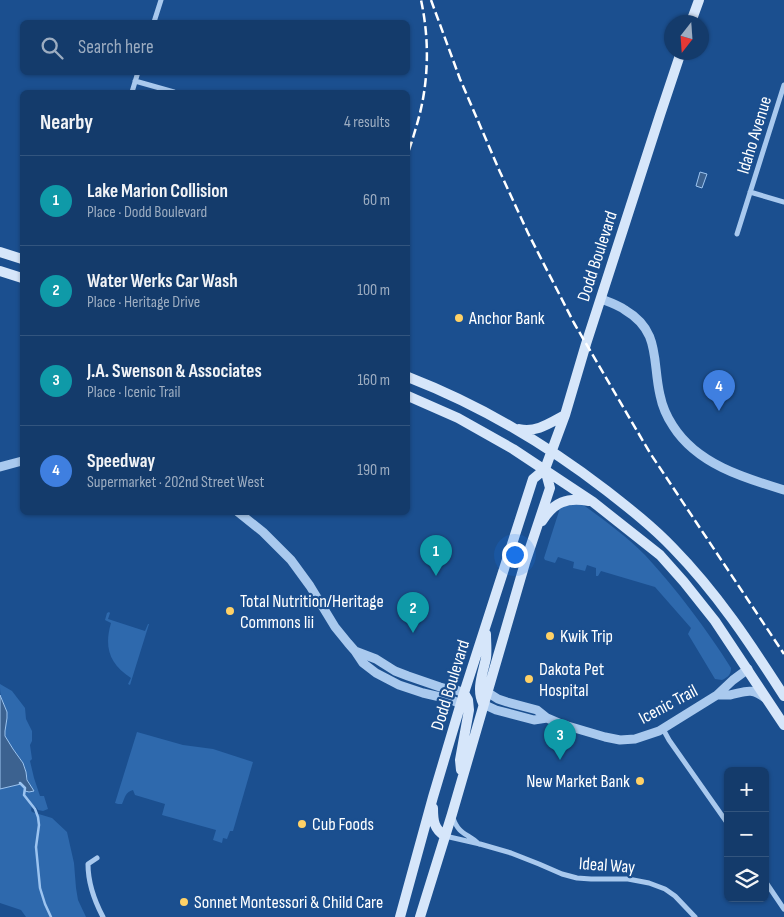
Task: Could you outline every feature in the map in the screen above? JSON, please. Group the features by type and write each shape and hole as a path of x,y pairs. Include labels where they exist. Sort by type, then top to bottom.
{"main road":[{"path":"694,15 699,0"},
{"name":"Dodd Boulevard","path":"400,917 433,797 486,625 534,479 545,469 565,415 678,60"},
{"path":"0,252 20,258"},
{"path":"0,271 20,277"},
{"path":"410,378 462,400 512,427 574,466 637,514 672,547 718,599 784,696"},
{"path":"410,397 458,418 545,469 593,502 660,555 714,621 784,725"},
{"path":"512,427 528,431 535,430 565,415"},
{"name":"Dodd Boulevard","path":"420,917 525,563 550,488 545,469"},
{"path":"535,533 548,513 556,505 564,501 593,502"},
{"path":"483,704 480,690 486,656 486,625"},
{"path":"748,669 760,669 765,673 771,684 784,696"},
{"path":"460,783 460,760 469,710 468,700 464,693"},
{"path":"433,797 435,826 438,832 445,836"}],"street":[{"path":"155,20 161,0"},
{"path":"133,90 137,75"},
{"path":"135,81 167,90"},
{"name":"Idaho Avenue","path":"737,234 784,85"},
{"path":"750,192 784,202"},
{"path":"601,299 626,310 638,319 646,330 652,341 660,396 673,426 681,437 692,448 716,464 739,475 784,490"},
{"path":"0,467 20,462"},
{"path":"242,515 263,532 291,560 307,581 335,627 363,663 384,678 408,688 461,704"},
{"path":"355,651 376,659 408,676 464,693"},
{"name":"Icenic Trail","path":"487,692 507,702 537,710 547,718 605,737 620,740 635,739 663,729 718,695 733,680 748,669"},
{"name":"Icenic Trail","path":"718,695 729,695 752,690 768,701"},
{"name":"Icenic Trail","path":"483,704 496,710 534,720 547,718"},
{"path":"663,729 724,818"},
{"name":"Ideal Way","path":"452,814 456,827 480,844"},
{"name":"Ideal Way","path":"445,836 516,855 569,876 585,879 641,881 656,885 674,896 695,917"},
{"path":"97,858 88,864 91,886 103,917"},
{"path":"769,887 784,909"}],"shaded area":[{"path":"700,172 707,174 702,188 696,186"},
{"path":"582,504 607,522 657,568 712,638 731,668 727,677 722,680 715,679 688,634 691,628 655,587 601,571 596,576 596,568 587,565 585,571 573,568 574,562 558,557 555,563 545,560 544,558 560,508"},
{"path":"109,612 108,619 145,631 149,624 130,685 128,684 131,678 118,667 110,654 108,640 111,623 105,620"},
{"path":"0,684 12,691 25,708 26,719 32,731 30,745 32,759 30,761 40,796 44,796 48,809 43,811 32,806 31,810 32,812 52,818 67,832 74,863 78,900 86,917 26,917 21,910 0,903 0,789 21,784 25,788 30,784 23,763 6,737 7,714 1,695"},
{"path":"0,695 7,712 5,736 23,763 27,780 34,791 25,791 21,784 0,789"},
{"path":"137,732 183,745 213,749 253,762 233,831 230,831 227,839 223,838 222,843 213,840 216,830 162,815 165,804 135,795 133,790 127,794 122,804 115,803"}],"waterway":[{"path":"20,783 25,788 24,795 35,809 38,817 39,825 36,847 40,888 51,917"}],"railway":[{"path":"410,147 420,113 425,85 427,42 421,0"},
{"path":"431,0 460,79 500,172 528,233 574,323 650,453 784,654"}],"place":[{"name":"Anchor Bank","path":"459,318"},
{"name":"Speedway","path":"719,411"},
{"name":"Lake Marion Collision","path":"436,576"},
{"name":"Total Nutrition/Heritage Commons Iii","path":"230,611"},
{"name":"Water Werks Car Wash","path":"413,633"},
{"name":"Kwik Trip","path":"550,636"},
{"name":"Dakota Pet Hospital","path":"529,679"},
{"name":"J.A. Swenson & Associates","path":"560,760"},
{"name":"New Market Bank","path":"640,781"},
{"name":"Cub Foods","path":"302,824"},
{"name":"Sonnet Montessori & Child Care","path":"184,902"}]}
